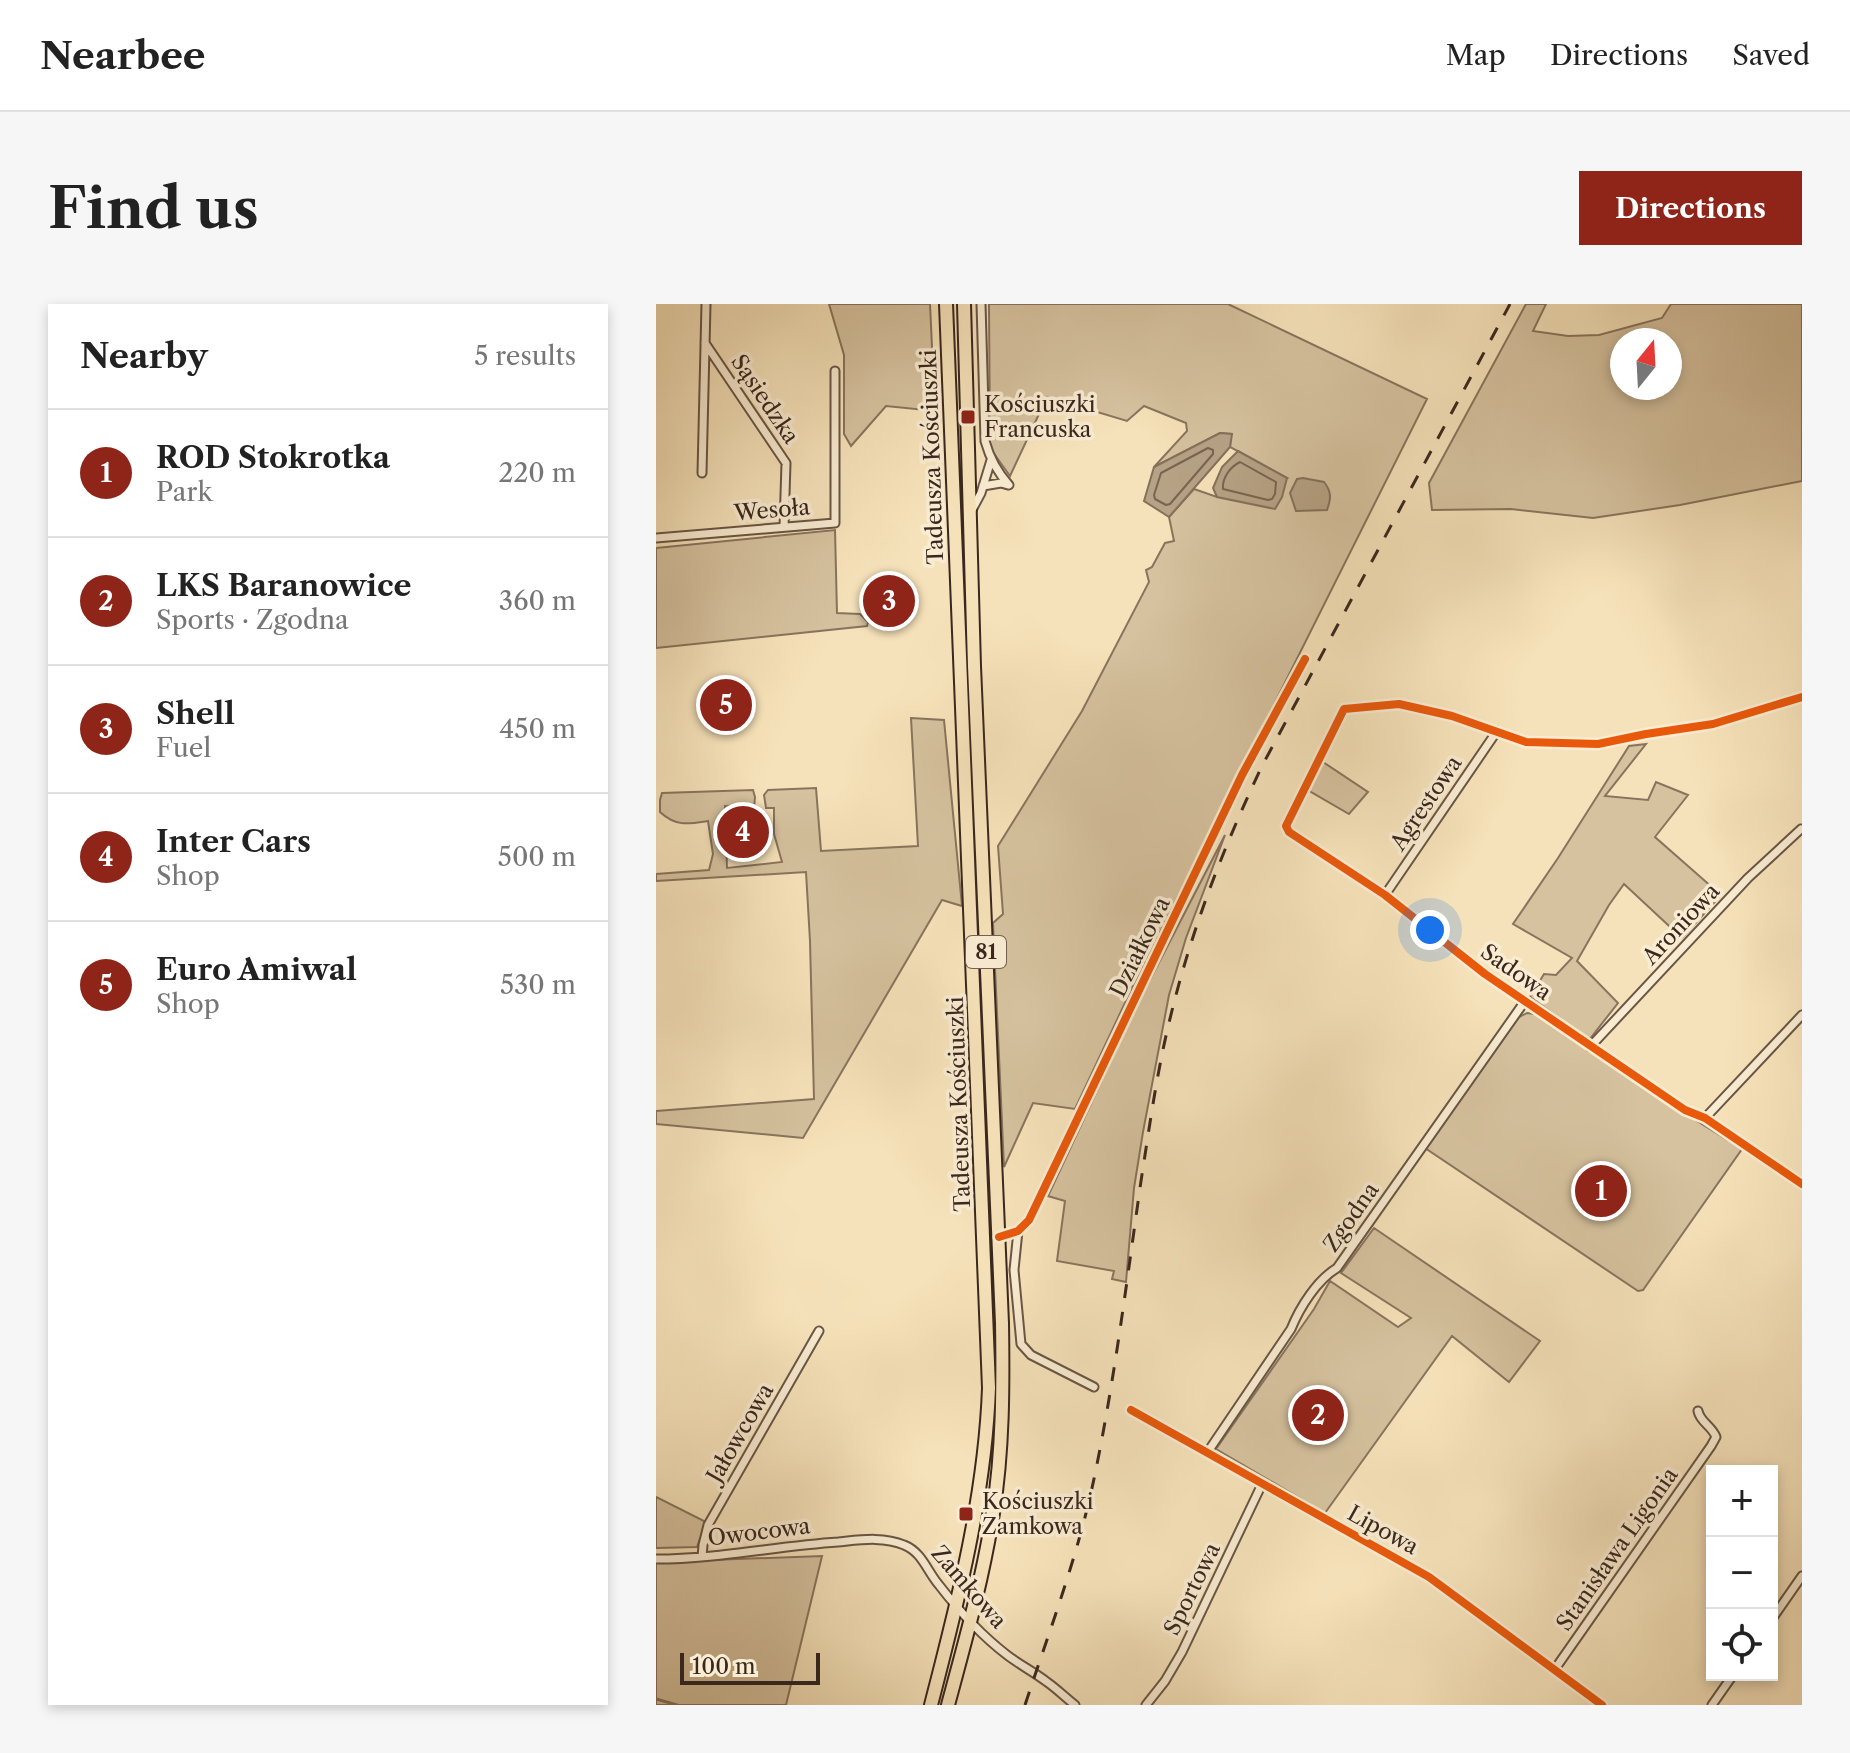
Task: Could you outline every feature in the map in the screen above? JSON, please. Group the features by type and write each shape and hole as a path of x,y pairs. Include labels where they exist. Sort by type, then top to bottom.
{"main road":[{"name":"Tadeusza Kościuszki","path":"931,1705 969,1552 977,1508 989,1388 946,304"},
{"name":"Tadeusza Kościuszki","path":"948,1705 991,1523 1003,1390 969,516 964,304"}],"street":[{"name":"Sąsiedzka","path":"702,473 706,304"},
{"path":"981,304 985,441 991,460 1009,485 983,486"},
{"name":"Sąsiedzka","path":"705,343 786,463 784,527"},
{"name":"Wesoła","path":"656,538 835,523 835,371"},
{"path":"969,516 991,460"},
{"name":"Działkowa","path":"1018,1231 1029,1220 1038,1203 1242,775 1305,659"},
{"path":"1497,731 1526,742 1598,744 1713,724 1802,697"},
{"name":"Sadowa","path":"1497,731 1452,716 1399,704 1344,709 1286,826 1289,832 1385,895 1485,974 1590,1047 1685,1110 1705,1118 1802,1184"},
{"name":"Agrestowa","path":"1385,895 1497,731"},
{"name":"Aroniowa","path":"1590,1047 1748,878 1801,829"},
{"name":"Zgodna","path":"1207,1453 1291,1329 1297,1314 1327,1274 1337,1268 1525,1001"},
{"path":"1705,1118 1802,1015"},
{"path":"999,1237 1018,1231 1014,1270 1021,1344 1031,1355 1094,1387"},
{"name":"Jałowcowa","path":"702,1557 708,1525 819,1331"},
{"name":"Lipowa","path":"1131,1410 1429,1577 1602,1705"},
{"name":"Stanisława Ligonia","path":"1555,1669 1716,1437 1713,1429 1699,1418 1698,1411"},
{"name":"Sportowa","path":"1146,1705 1178,1660 1262,1484"},
{"name":"Zamkowa","path":"867,1540 892,1541 912,1549 970,1622 1007,1655 1075,1705"},
{"name":"Owocowa","path":"656,1559 867,1540"},
{"path":"1778,1610 1802,1576"},
{"path":"1712,1705 1729,1681"}],"shaded area":[{"path":"829,304 930,304 935,411 886,406 851,446 844,434 844,355"},
{"path":"989,304 1228,304 1427,399 1132,988 1075,1109 1033,1103 1004,1167 993,923 1003,914 998,846 1082,711 1149,582 1146,570 1152,567 1165,543 1174,541 1169,517 1194,489 1217,497 1287,478 1230,447 1231,434 1220,433 1154,467 1187,431 1186,423 1144,406 1127,421 1047,397 1010,476 990,448"},
{"path":"1526,304 1546,304 1533,331 1568,336 1610,332 1610,400 1682,400 1682,328 1625,328 1662,318 1671,304 1802,304 1802,481 1593,518 1511,509 1432,510 1429,483"},
{"path":"835,530 837,613 860,614 868,622 867,626 656,648 656,548"},
{"path":"911,718 944,720 962,906 942,900 803,1138 656,1124 656,1111 814,1099 806,872 656,881 656,874 709,870 713,854 708,821 683,823 666,817 660,812 662,793 753,790 754,808 725,806 727,868 782,862 774,834 774,808 766,808 764,795 768,790 816,788 821,851 918,846"},
{"path":"1646,744 1605,796 1648,800 1656,782 1688,795 1655,837 1721,895 1682,938 1624,884 1577,961 1618,1003 1589,1040 1530,997 1544,974 1556,975 1572,958 1513,924 1629,746"},
{"path":"1320,760 1368,792 1349,814 1306,789"},
{"path":"1225,835 1186,938 1169,995 1134,1188 1126,1282 1112,1279 1114,1271 1057,1261 1065,1201 1048,1196 1137,1005"},
{"path":"1527,1013 1535,1014 1742,1149 1643,1290 1638,1291 1425,1148 1519,1017"},
{"path":"1374,1228 1540,1341 1509,1382 1452,1336 1325,1513 1216,1449 1314,1309 1330,1281 1398,1327 1411,1318 1341,1273"},
{"path":"656,1497 706,1522 697,1547 656,1548"},
{"path":"822,1556 786,1705 656,1705 656,1562"}],"water":[{"path":"1220,433 1232,434 1230,447 1169,517 1144,501 1154,467"},
{"path":"1238,451 1287,478 1275,509 1217,497 1213,488 1222,467"},
{"path":"1297,479 1324,482 1330,496 1327,510 1296,511 1290,493"}],"waterway":[{"path":"656,1699 677,1705"}],"railway":[{"path":"1025,1705 1072,1562 1095,1474 1115,1365 1160,1065 1197,926 1220,862 1262,766 1510,304"}],"cycle path":[{"path":"999,1237 1018,1231 1029,1220 1242,775 1305,659"},
{"path":"1802,697 1713,724 1598,744 1526,742 1452,716 1399,704 1344,709 1286,826 1289,832 1385,895 1485,974 1685,1110 1705,1118 1802,1184"},
{"path":"1131,1410 1429,1577 1602,1705"}],"place":[{"name":"Kościuszki Francuska","path":"968,417"},
{"name":"Shell","path":"889,601"},
{"name":"Euro Amiwal","path":"726,705"},
{"name":"Inter Cars","path":"743,832"},
{"name":"ROD Stokrotka","path":"1601,1191"},
{"name":"LKS Baranowice","path":"1318,1415"},
{"name":"Kościuszki Zamkowa","path":"966,1514"}]}
